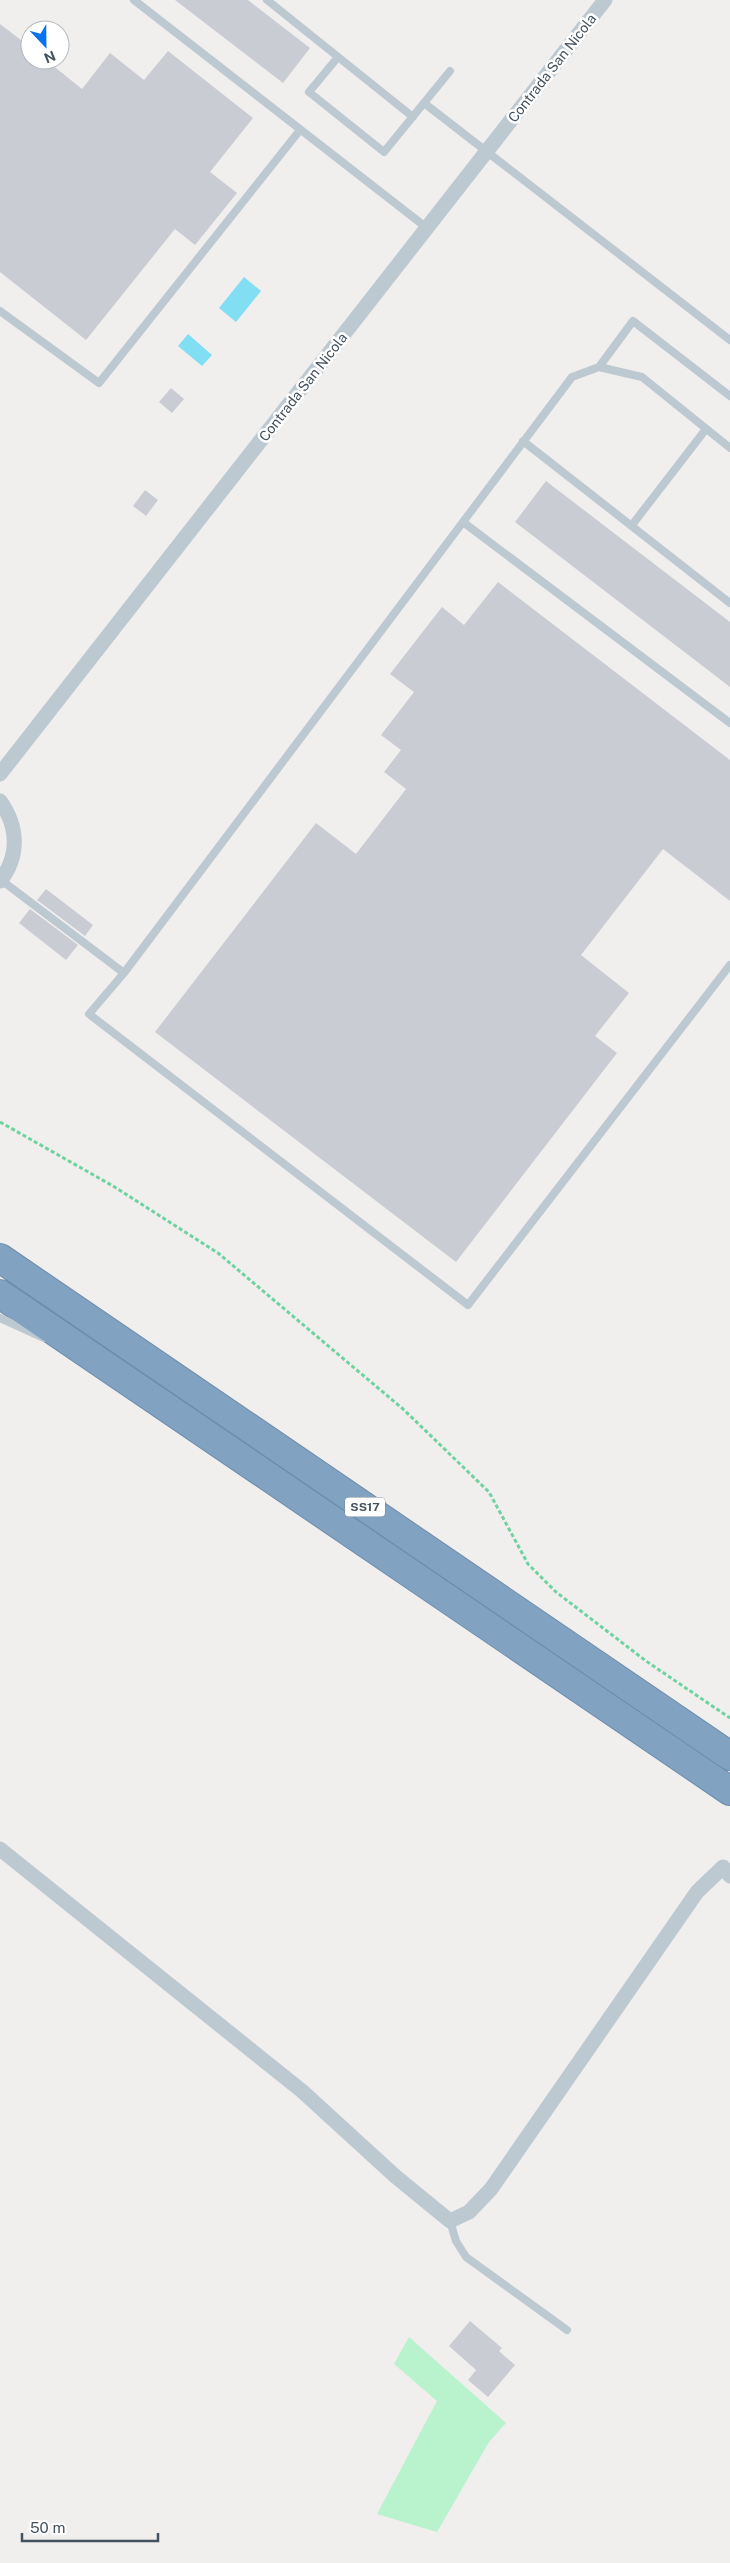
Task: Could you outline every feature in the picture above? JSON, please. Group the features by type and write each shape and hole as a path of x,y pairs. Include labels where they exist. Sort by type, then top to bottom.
{"highway":[{"name":"SS17","path":"0,1258 730,1756"},
{"name":"SS17","path":"0,1294 730,1792"}],"street":[{"name":"Contrada San Nicola","path":"0,774 605,0"},
{"path":"0,801 13,824 15,839 12,860 1,880"},
{"path":"0,1849 302,2091 402,2182 450,2221 469,2212 491,2188 697,1892 723,1867 730,1876"}],"lane":[{"path":"134,0 427,228"},
{"path":"267,0 413,117"},
{"path":"338,57 310,92 384,152 450,71"},
{"path":"424,103 486,153 730,340"},
{"path":"0,311 99,383 300,130"},
{"path":"730,396 633,321 599,367 572,377 124,973 89,1014 468,1305 730,965"},
{"path":"599,367 642,377 730,448"},
{"path":"632,525 706,428"},
{"path":"523,441 730,603"},
{"path":"463,522 730,724"},
{"path":"1,880 124,973"},
{"path":"0,1318 54,1343"},
{"path":"62,1347 107,1367"},
{"path":"450,2221 456,2241 466,2257 567,2330"}],"path":[{"path":"0,1122 113,1186 218,1253 403,1409 489,1492 528,1564 556,1592 646,1661 730,1718"}],"green space":[{"path":"409,2337 506,2423 489,2442 437,2532 377,2514 437,2401 394,2364"}],"water":[{"path":"244,277 261,291 236,322 219,308"},
{"path":"188,334 212,355 202,366 178,346"}],"building":[{"path":"175,0 248,0 310,48 283,83"},
{"path":"0,24 20,39 20,70 58,70 82,89 110,53 144,80 168,51 253,118 210,172 237,193 195,245 175,229 86,340 0,272"},
{"path":"171,388 184,399 172,413 159,402"},
{"path":"546,481 730,622 730,687 515,522"},
{"path":"145,490 158,500 146,516 133,506"},
{"path":"498,582 730,760 730,901 663,849 581,955 629,993 595,1036 617,1053 456,1262 155,1032 316,823 356,854 406,789 384,772 401,750 381,735 414,692 390,674 442,607 464,625"},
{"path":"46,889 93,925 85,936 37,900"},
{"path":"30,909 78,945 66,960 19,923"},
{"path":"470,2321 502,2348 499,2351 515,2365 488,2397 468,2380 476,2370 449,2346"}]}
